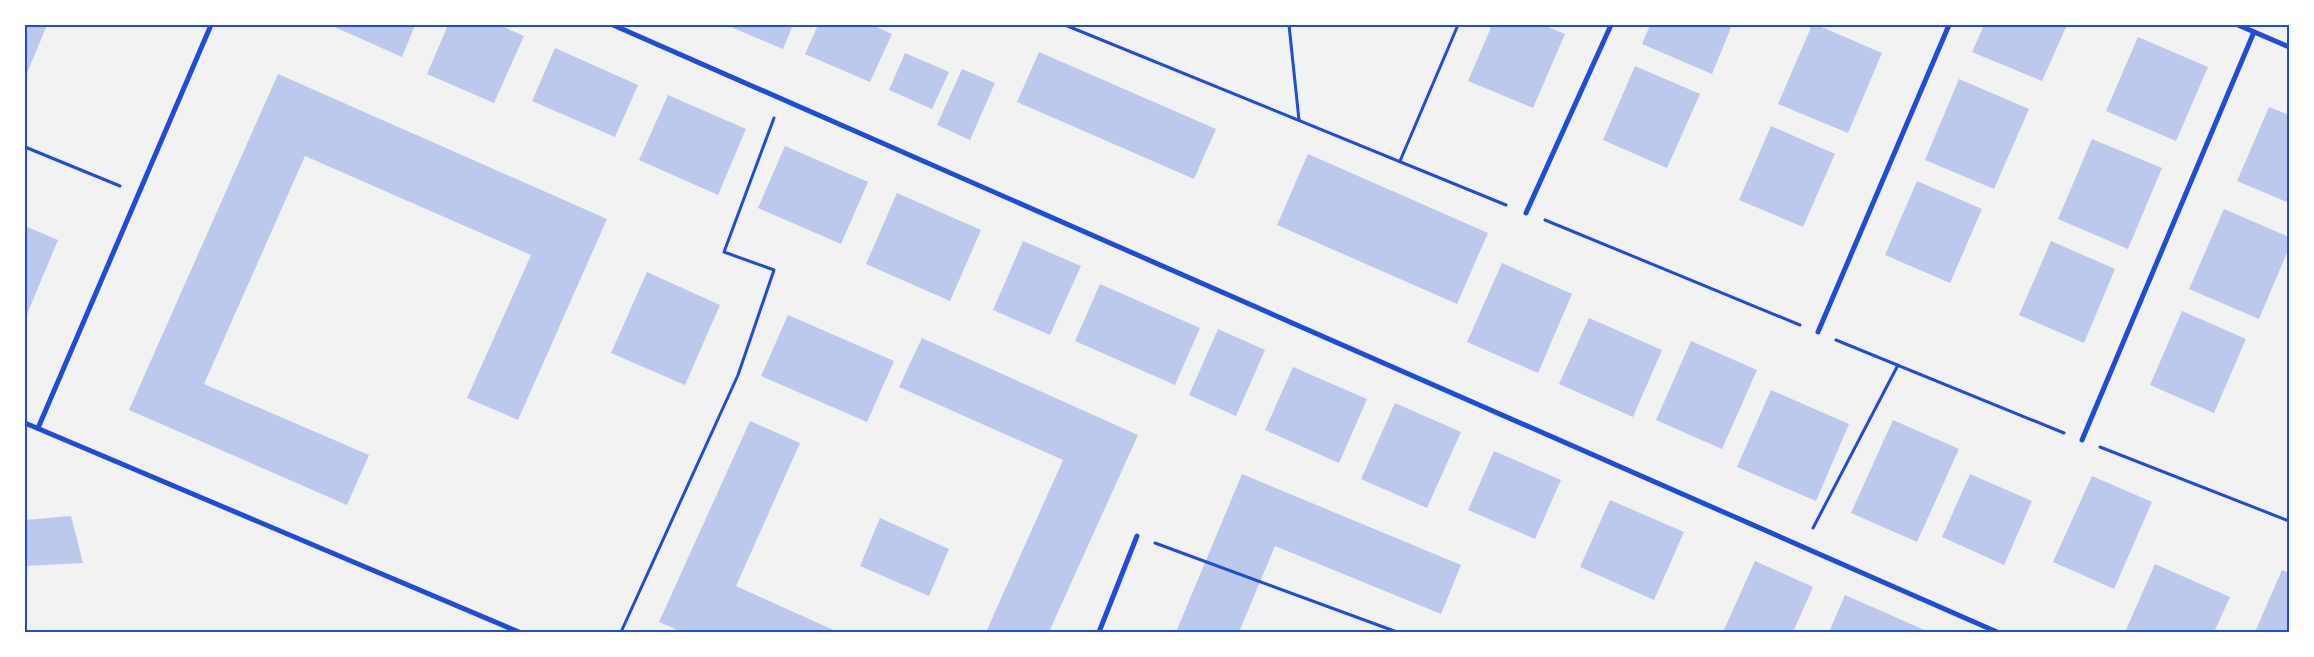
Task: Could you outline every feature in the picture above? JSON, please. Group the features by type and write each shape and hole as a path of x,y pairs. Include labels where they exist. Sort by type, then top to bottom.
{"street":[{"path":"38,428 211,25"},
{"path":"613,25 1997,632"},
{"path":"1526,213 1611,25"},
{"path":"1818,332 1949,25"},
{"path":"2238,25 2289,47"},
{"path":"2082,440 2254,32"},
{"path":"25,423 519,632"},
{"path":"1099,632 1137,536"}],"path":[{"path":"1065,25 2082,440 2289,521"},
{"path":"1289,25 1299,120"},
{"path":"1400,161 1458,25"},
{"path":"621,632 738,376 774,270 724,252 781,98"},
{"path":"25,147 139,194"},
{"path":"1803,547 1898,365"},
{"path":"1137,536 1397,632"}],"building":[{"path":"25,25 47,25 25,78"},
{"path":"330,25 415,25 402,57"},
{"path":"448,25 499,25 524,36 494,103 427,74"},
{"path":"726,25 793,25 783,49"},
{"path":"818,25 872,25 892,34 870,82 805,54"},
{"path":"1492,25 1543,25 1565,34 1533,108 1468,81"},
{"path":"1650,25 1732,25 1712,74 1642,44"},
{"path":"1812,25 1817,25 1882,53 1848,133 1778,104"},
{"path":"1984,25 2067,25 2042,81 1972,52"},
{"path":"2138,37 2208,67 2176,141 2106,111"},
{"path":"555,48 638,85 615,137 532,101"},
{"path":"1039,52 1216,129 1194,179 1017,102"},
{"path":"905,53 949,72 932,109 889,90"},
{"path":"1635,66 1700,94 1667,168 1603,140"},
{"path":"962,69 995,83 970,140 937,125"},
{"path":"278,74 607,219 518,420 467,398 531,255 305,156 204,384 369,455 347,505 129,410"},
{"path":"1959,79 2029,109 1994,189 1925,160"},
{"path":"668,95 746,129 718,195 639,160"},
{"path":"2269,107 2289,115 2289,203 2237,181"},
{"path":"1771,126 1835,154 1803,227 1739,200"},
{"path":"2092,139 2162,168 2128,249 2058,219"},
{"path":"785,146 868,182 841,244 758,208"},
{"path":"1308,154 1488,233 1457,304 1277,225"},
{"path":"1917,181 1982,209 1950,283 1885,255"},
{"path":"897,193 981,230 950,301 866,264"},
{"path":"2224,209 2289,237 2289,248 2259,319 2189,289"},
{"path":"25,226 58,240 25,319"},
{"path":"1023,241 1081,266 1050,335 993,310"},
{"path":"2051,241 2115,269 2084,343 2019,315"},
{"path":"1502,263 1572,294 1538,373 1467,342"},
{"path":"647,272 720,305 685,385 611,353"},
{"path":"1100,284 1200,328 1175,385 1075,341"},
{"path":"2182,311 2246,339 2214,413 2150,385"},
{"path":"788,315 894,361 867,422 761,376"},
{"path":"1589,318 1662,350 1633,417 1559,384"},
{"path":"1218,329 1265,350 1236,416 1189,395"},
{"path":"922,338 1138,435 1049,632 986,632 1063,460 899,387"},
{"path":"1691,341 1757,370 1722,449 1656,420"},
{"path":"1293,367 1367,399 1339,463 1265,430"},
{"path":"1771,390 1849,424 1816,501 1737,467"},
{"path":"1395,403 1461,432 1427,508 1361,479"},
{"path":"1893,420 1959,449 1917,542 1851,513"},
{"path":"750,421 800,443 736,586 838,632 682,632 659,622"},
{"path":"1494,451 1561,480 1535,539 1468,510"},
{"path":"1242,474 1461,565 1441,614 1275,546 1239,632 1176,632"},
{"path":"1970,474 2032,501 2004,565 1942,537"},
{"path":"2092,476 2152,502 2114,589 2053,562"},
{"path":"1610,500 1684,532 1654,600 1580,567"},
{"path":"71,516 83,563 25,566 25,520"},
{"path":"880,518 949,549 929,596 860,566"},
{"path":"1755,561 1813,587 1793,632 1723,632"},
{"path":"2155,564 2230,597 2214,632 2125,632"},
{"path":"2282,570 2289,573 2289,632 2255,632"},
{"path":"1845,595 1929,632 1829,632"}]}
